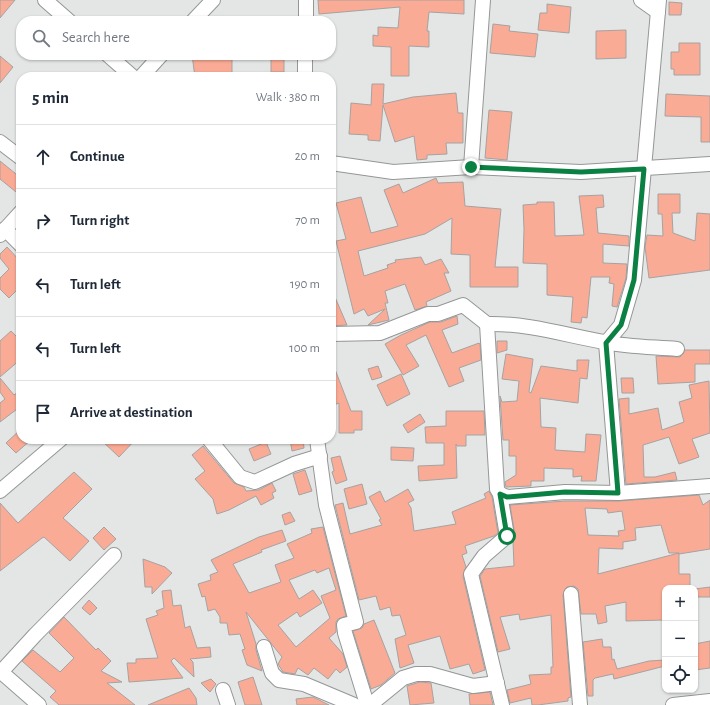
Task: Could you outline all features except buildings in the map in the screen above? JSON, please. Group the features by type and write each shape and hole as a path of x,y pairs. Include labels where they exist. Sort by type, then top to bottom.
{"street":[{"path":"45,0 63,16"},
{"path":"198,16 213,0"},
{"path":"306,0 306,16"},
{"path":"471,167 483,0"},
{"path":"618,493 606,343 621,325 634,280 659,6 641,0"},
{"path":"114,60 127,72"},
{"path":"146,72 156,60"},
{"path":"305,60 305,72"},
{"path":"0,142 16,154"},
{"path":"336,164 393,172 471,167 581,172 710,164"},
{"path":"16,218 3,232 16,241"},
{"path":"336,334 380,333 428,314 438,314 464,305 487,324 539,327 606,343 677,349"},
{"path":"487,324 497,489 500,494 507,536 484,556 471,574 502,705"},
{"path":"0,491 55,444"},
{"path":"213,444 240,477 255,482 294,464 320,456"},
{"path":"319,444 321,479 326,505 356,622 344,625 345,633 366,701 365,705"},
{"path":"500,494 507,497 565,492 618,493 710,486"},
{"path":"39,705 1,672 35,634 114,555"},
{"path":"571,594 580,705"},
{"path":"264,647 272,672 279,680 304,684 354,705"},
{"path":"370,705 403,678 416,674 430,674 473,686 497,683"},
{"path":"223,690 228,705"},
{"path":"673,705 710,701"}],"route":[{"path":"471,167 581,172 644,169 634,280 621,325 606,343 618,493 565,492 507,497 500,494 507,536"}]}
